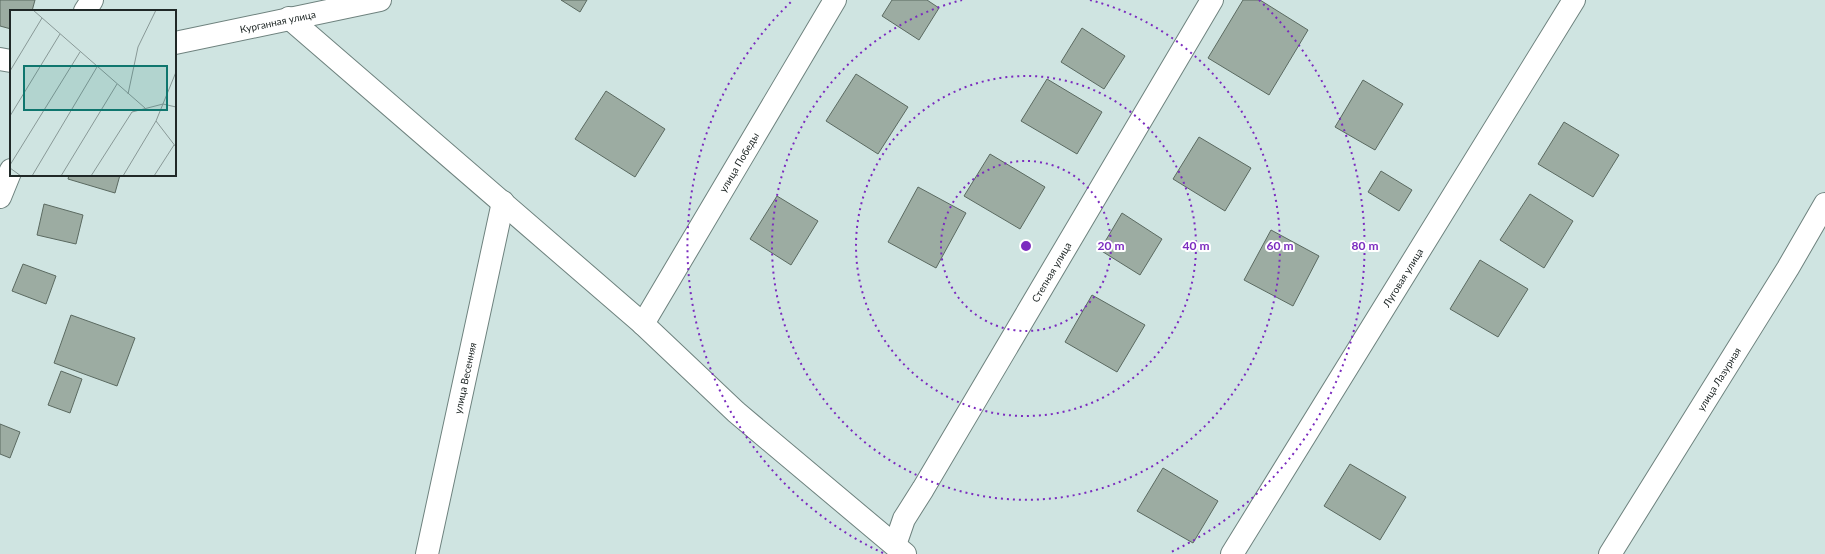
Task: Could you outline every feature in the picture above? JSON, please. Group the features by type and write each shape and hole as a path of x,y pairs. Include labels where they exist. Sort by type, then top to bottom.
{"street":[{"path":"86,10 92,0"},
{"name":"Курганная улица","path":"176,43 380,0"},
{"name":"улица Победы","path":"643,324 835,0"},
{"name":"Степная улица","path":"900,549 904,518 932,476 1212,0"},
{"name":"Луговая улица","path":"1232,554 1574,0"},
{"path":"289,18 643,324 736,412 900,549"},
{"path":"0,59 10,61"},
{"path":"0,197 10,172"},
{"name":"улица Весенняя","path":"427,554 503,202"},
{"name":"улица Лазурная","path":"1610,554 1784,275 1825,204"}],"building":[{"path":"0,0 35,0 32,10 10,10 10,29 0,26"},
{"path":"561,0 587,0 580,12"},
{"path":"892,0 927,0 939,8 919,40 882,16"},
{"path":"1243,0 1260,0 1308,30 1269,95 1208,58"},
{"path":"1082,28 1125,56 1104,89 1061,62"},
{"path":"856,74 908,107 878,154 826,121"},
{"path":"1047,79 1102,112 1077,154 1021,121"},
{"path":"1363,80 1403,104 1375,150 1335,127"},
{"path":"606,91 665,129 635,177 575,139"},
{"path":"1564,122 1619,155 1593,197 1538,164"},
{"path":"1199,137 1251,168 1225,211 1173,179"},
{"path":"990,154 1045,187 1020,229 964,196"},
{"path":"1381,171 1412,190 1399,211 1368,192"},
{"path":"69,176 120,176 115,193 68,179"},
{"path":"918,187 966,213 936,268 888,242"},
{"path":"1530,194 1573,221 1544,268 1500,240"},
{"path":"777,196 818,221 791,265 750,239"},
{"path":"44,204 83,215 76,244 37,235"},
{"path":"1122,213 1162,239 1140,275 1100,250"},
{"path":"1271,230 1319,256 1293,306 1244,280"},
{"path":"1480,260 1528,289 1498,337 1450,309"},
{"path":"23,264 56,276 46,304 12,291"},
{"path":"1092,295 1145,325 1117,372 1065,342"},
{"path":"71,315 135,338 117,386 54,363"},
{"path":"61,371 82,379 70,413 48,405"},
{"path":"0,424 20,432 10,458 0,454"},
{"path":"1350,464 1406,497 1380,540 1324,506"},
{"path":"1163,468 1218,501 1193,543 1137,511"}]}
